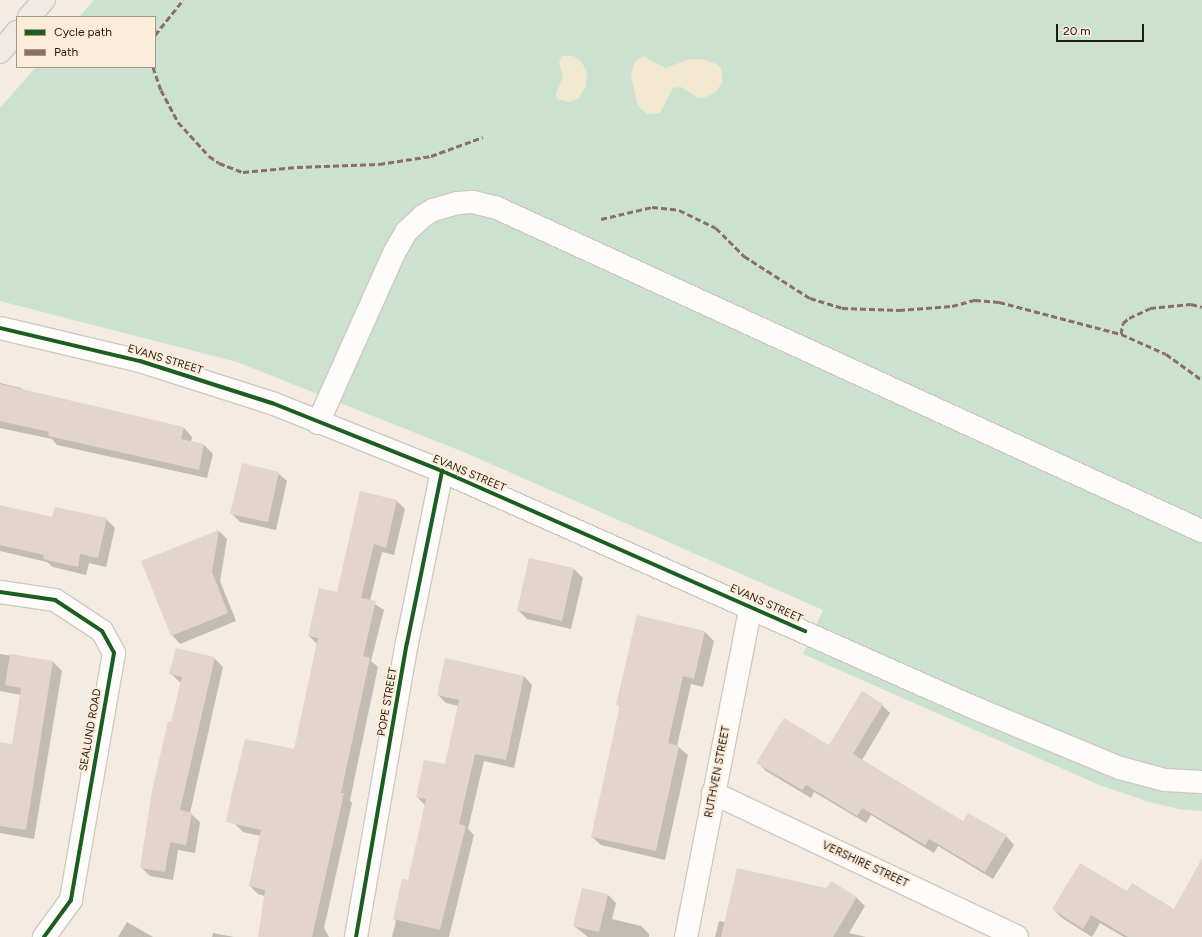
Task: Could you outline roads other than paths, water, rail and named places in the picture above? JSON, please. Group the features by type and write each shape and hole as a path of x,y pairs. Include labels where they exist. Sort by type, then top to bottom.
{"main road":[{"path":"30,16 44,0"},
{"path":"0,52 16,33"}],"street":[{"path":"318,423 402,238 418,219 433,210 457,203 473,202 497,208 1202,531"},
{"name":"EVANS STREET","path":"0,328 140,362 272,402 318,423 442,471 805,631 970,706 1120,768 1165,780 1202,782"},
{"name":"POPE STREET","path":"356,937 406,651 442,471"},
{"name":"SEALUND ROAD","path":"0,592 55,600 102,631 114,653 71,900 44,937"},
{"name":"RUTHVEN STREET","path":"686,937 713,793 751,608"},
{"name":"VERSHIRE STREET","path":"713,793 1017,937"}]}
